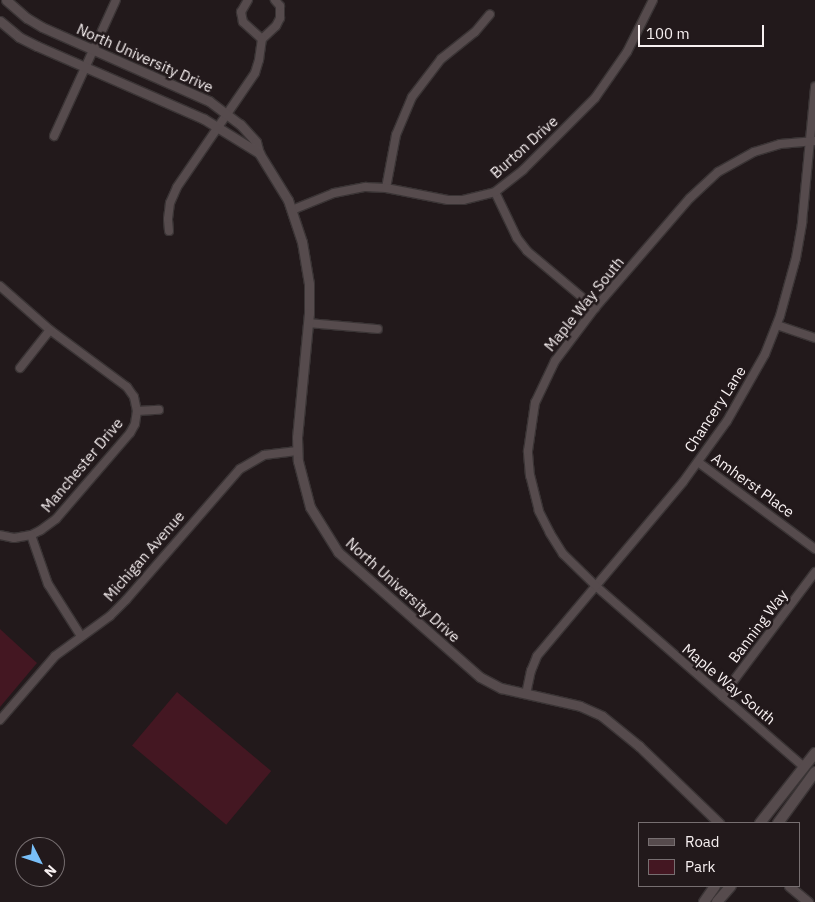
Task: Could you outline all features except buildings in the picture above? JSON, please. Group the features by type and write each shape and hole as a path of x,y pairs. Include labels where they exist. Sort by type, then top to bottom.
{"main road":[{"path":"761,822 815,753"},
{"path":"779,822 814,774"},
{"path":"704,902 714,887"},
{"path":"717,902 730,887"}],"street":[{"name":"North University Drive","path":"6,0 27,18 193,92 240,124 256,142 259,154 281,188 292,210 308,269 309,323 297,451 303,487 310,507 338,552 480,677 501,688 580,706 602,716 661,766 718,822"},
{"path":"54,136 116,0"},
{"path":"248,0 241,12 243,22 262,39"},
{"path":"169,231 170,203 177,187 254,73 259,60 262,39 276,26 280,18 280,6 276,0"},
{"name":"Burton Drive","path":"292,210 349,189 386,188 448,200 469,198 495,192 523,170 595,98 627,52 652,0"},
{"path":"386,188 396,135 412,97 441,59 475,32 490,14"},
{"name":"North University Drive","path":"0,22 20,37 180,108 218,127 259,154"},
{"name":"Chancery Lane","path":"526,694 531,671 537,656 698,462 740,401 777,326 796,258 812,141 815,87"},
{"name":"Maple Way South","path":"804,766 596,586 563,554 550,534 535,497 530,476 528,451 533,414 544,381 555,361 595,308 686,202 718,172 736,161 769,147 812,141"},
{"path":"495,192 517,238 527,251 595,308"},
{"name":"Manchester Drive","path":"0,286 50,330 128,387 134,397 137,411 135,424 130,433 56,519 31,535 14,538 0,535"},
{"path":"309,323 378,330"},
{"path":"777,326 815,338"},
{"path":"20,368 50,330"},
{"path":"137,411 158,410"},
{"name":"Michigan Avenue","path":"0,720 55,656 110,616 126,600 240,469 264,455 297,451"},
{"name":"Amherst Place","path":"698,462 815,548"},
{"path":"31,535 48,584 81,636"},
{"name":"Banning Way","path":"722,696 815,572"},
{"path":"791,887 808,902"}],"green space":[{"path":"0,629 37,663 0,707"},
{"path":"177,692 271,771 226,825 132,746"}]}
